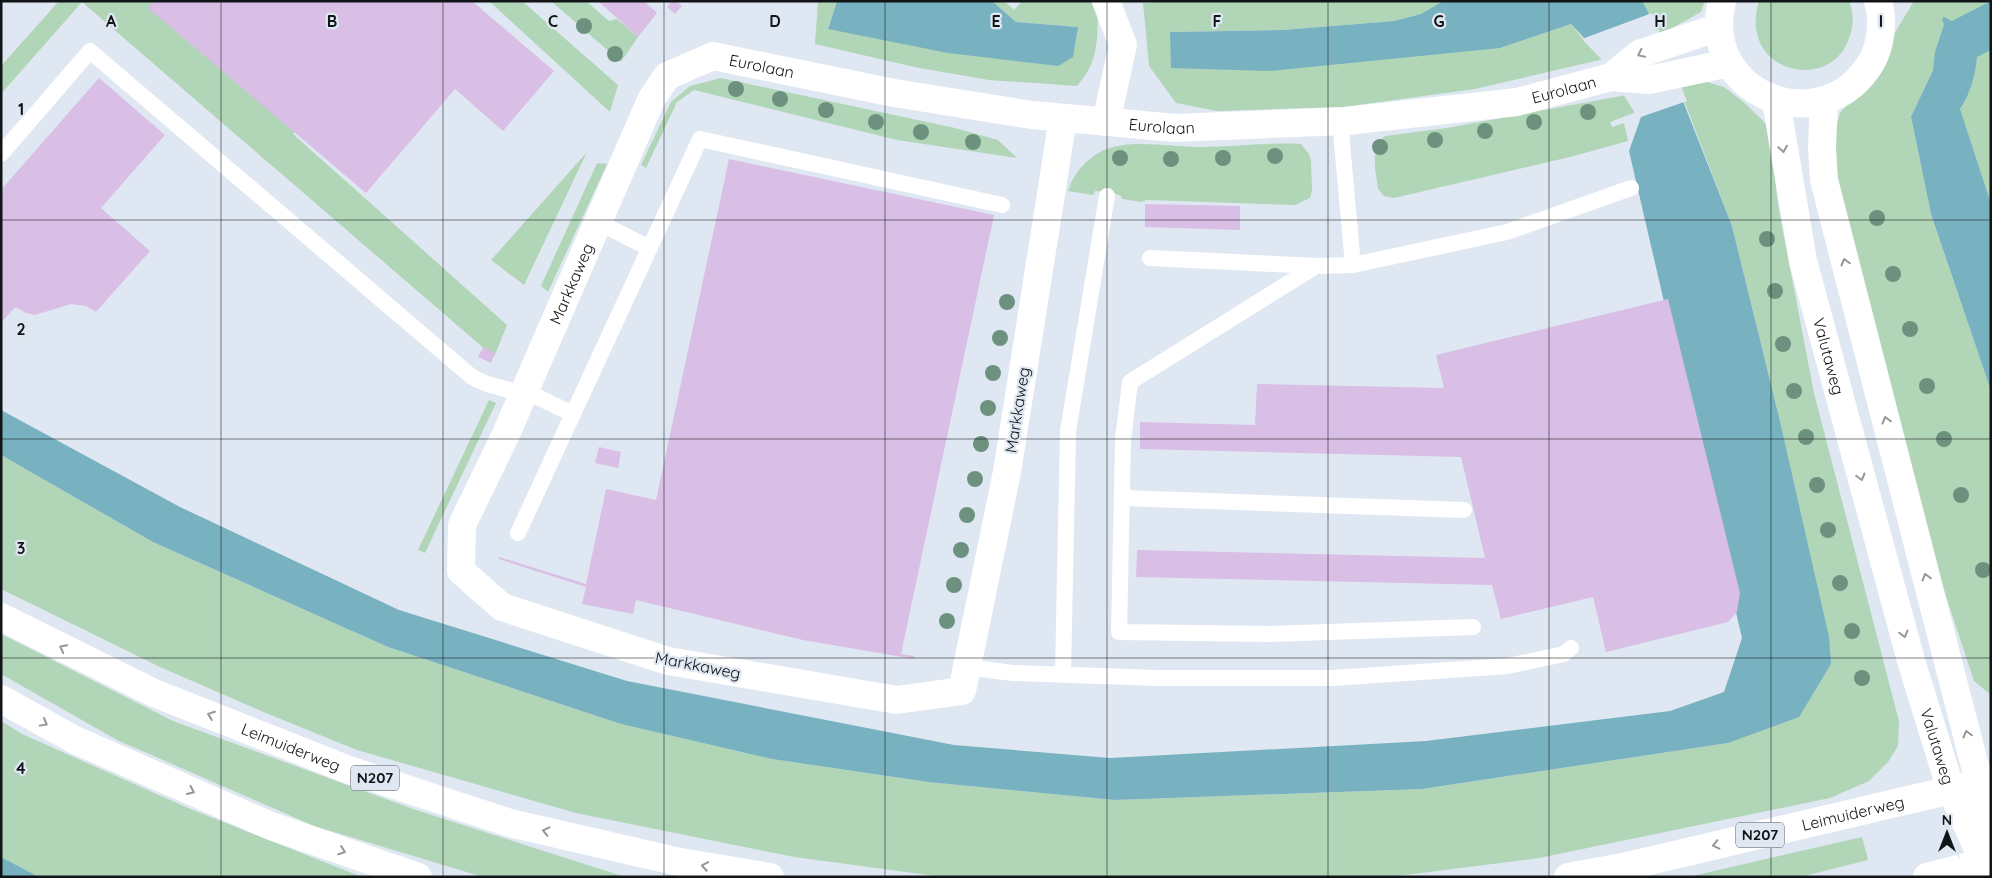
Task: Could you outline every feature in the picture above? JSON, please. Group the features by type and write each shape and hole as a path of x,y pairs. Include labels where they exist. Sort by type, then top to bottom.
{"main road":[{"path":"1106,1 1123,45 1106,122"},
{"path":"1721,14 1722,46 1729,62 1741,80 1757,92 1776,101 1800,104 1824,101 1846,90 1864,74 1876,52 1882,28 1881,2"},
{"name":"Eurolaan","path":"1604,79 1638,54 1676,42 1721,14"},
{"name":"Eurolaan","path":"714,56 894,94 1032,116 1175,128 1340,122 1517,102 1604,79 1649,80 1729,62"},
{"name":"Markkaweg","path":"714,56 668,76 651,100 506,434 462,525 461,571 502,607 668,661 897,700 962,691 1007,472 1064,118"},
{"name":"Valutaweg","path":"1776,101 1803,261 1912,664 1951,790 1987,861"},
{"name":"Valutaweg","path":"1824,101 1822,148 1824,180 1985,780 1987,861"},
{"name":"Leimuiderweg","path":"1,617 154,693 349,770 510,823 674,861 770,877"},
{"path":"1,699 75,740 271,826 418,877"},
{"name":"Leimuiderweg","path":"1568,877 1628,866 1951,790 1985,780"},
{"path":"1927,877 1987,861"}],"lane":[{"path":"1,154 90,51 472,377 487,384 524,393 573,414"},
{"path":"1340,122 1353,265"},
{"path":"518,533 700,140 1002,205"},
{"path":"1150,258 1316,266 1353,265 1507,232 1632,188"},
{"path":"1064,674 1068,431 1107,196"},
{"path":"598,222 649,248"},
{"path":"1316,266 1130,382 1123,440 1119,632 1270,634 1473,627"},
{"path":"1122,498 1464,510"},
{"path":"967,667 1012,673 1157,678 1333,678 1508,666 1564,654 1571,648"}],"green space":[{"path":"59,1 404,1 293,134 507,325 494,357 82,2 1,94 1,66"},
{"path":"489,1 522,1 618,85 610,112"},
{"path":"551,1 586,1 609,21 617,19 638,37 621,62"},
{"path":"818,1 837,1 828,28 1078,27 1016,22 992,1 1004,1 1014,10 1022,1 1090,1 1098,10 1095,50 1089,68 1077,86 989,80 919,68 815,44"},
{"path":"1173,1 1443,1 1421,14 1394,21 1283,30 1170,32 1500,48 1571,24 1582,38 1650,16 1642,1 1705,1 1701,12 1658,36 1604,59 1475,89 1343,107 1217,111 1176,103 1149,66 1143,3"},
{"path":"1759,1 1849,1 1853,19 1849,38 1839,55 1824,66 1807,70 1789,68 1773,59 1761,45 1756,26"},
{"path":"1914,1 1991,1 1933,69 1911,118 1931,214 1991,391 1991,695 1974,681 1917,509 1835,173 1831,148 1840,113 1859,92"},
{"path":"1991,40 1991,217 1957,102 1974,52"},
{"path":"721,78 955,128 998,140 1017,158 897,140 694,90 677,102 646,168 641,165 671,102 690,86"},
{"path":"1703,81 1724,87 1746,104 1766,124 1771,140 1778,205 1814,393 1899,721 1898,746 1888,762 1869,781 1830,798 1539,858 1389,877 943,877 794,857 576,813 357,750 160,667 1,589 1,455 153,542 388,647 621,724 772,759 928,782 1115,800 1422,789 1728,743 1778,413 1732,226 1682,95 1610,122 1612,127 1624,123 1628,141 1574,156 1394,198 1384,196 1378,189 1375,168 1375,153 1380,141 1385,136 1447,128"},
{"path":"1137,144 1201,147 1301,144 1311,160 1312,191 1310,198 1295,205 1146,200 1142,202 1122,199 1121,196 1109,192 1095,191 1093,195 1068,191 1073,179 1086,163 1096,154 1113,147"},
{"path":"587,152 524,285 491,260"},
{"path":"597,163 607,164 548,292 541,286"},
{"path":"489,400 496,403 425,553 418,550"},
{"path":"1,634 173,721 413,809 625,877 483,877 314,826 117,740 1,674"},
{"path":"1,721 22,734 188,808 362,877 39,877 1,857"},
{"path":"1862,837 1868,860 1800,877 1688,877"}],"water":[{"path":"837,1 992,1 1016,22 1078,27 1073,57 1058,66 948,53 828,29"},
{"path":"1443,1 1642,1 1648,12 1732,226 1778,413 1829,637 1831,664 1799,717 1728,743 1422,789 1115,800 928,782 772,759 621,724 388,647 153,542 1,455 1,410 180,507 399,610 627,681 954,745 1110,758 1426,741 1670,711 1724,692 1742,638 1629,151 1641,117 1604,59 1571,24 1500,48 1270,71 1171,68 1170,32 1283,30 1394,21 1421,14"},
{"path":"1991,1 1991,50 1977,57 1972,84 1960,109 1991,204 1991,391 1931,214 1911,117 1933,70 1935,52 1944,25 1942,19 1944,17 1952,21"},
{"path":"1,857 39,877 1,877"}],"pier":[{"path":"1652,13 1687,101 1638,118 1602,60 1582,39"}],"building":[{"path":"154,1 472,1 554,71 503,131 455,89 366,193 148,8"},
{"path":"598,1 644,1 657,13 638,37"},
{"path":"672,1 676,1 682,6 675,14 667,7"},
{"path":"99,78 165,135 101,208 150,251 96,312 86,306 71,304 35,315 15,307 1,323 1,190"},
{"path":"729,159 994,215 901,654 914,656 914,659 803,640 636,600 633,614 582,604 586,587 499,559 499,557 586,584 606,489 656,500"},
{"path":"1145,204 1240,206 1240,230 1145,227"},
{"path":"1668,299 1740,593 1737,612 1728,622 1606,652 1593,597 1501,619 1492,585 1136,577 1137,550 1485,558 1461,457 1140,449 1140,422 1255,425 1257,384 1444,388 1436,355"},
{"path":"483,347 495,353 491,363 478,357"},
{"path":"599,447 621,452 618,468 595,463"}]}
